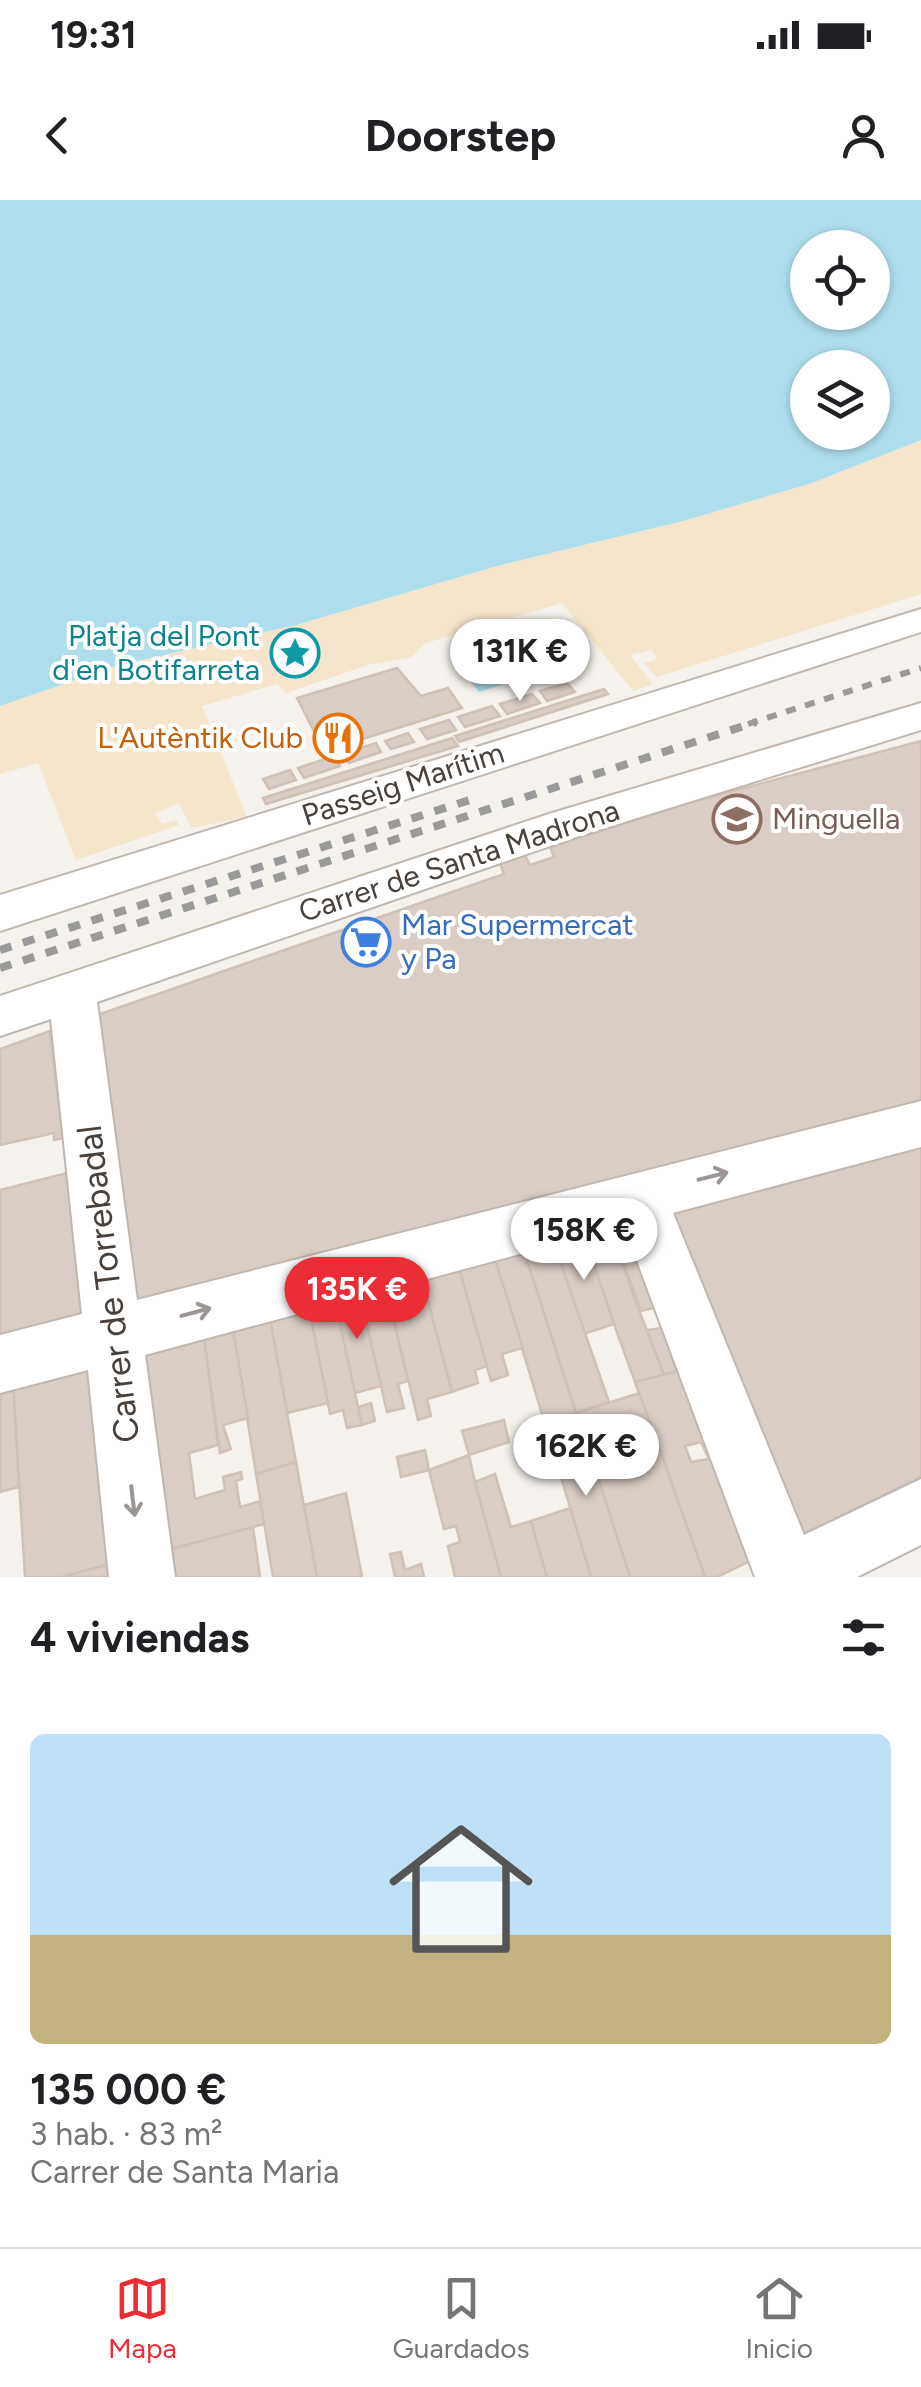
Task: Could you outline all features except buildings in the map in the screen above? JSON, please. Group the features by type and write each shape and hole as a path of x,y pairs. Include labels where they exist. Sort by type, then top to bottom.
{"street":[{"name":"Passeig Marítim","path":"0,912 921,620"},
{"name":"Carrer de Santa Madrona","path":"0,1016 566,824 921,716"},
{"name":"Carrer de Torrebadal","path":"72,992 142,1577"},
{"path":"0,1364 921,1124"},
{"path":"639,1195 788,1577 921,1511"},
{"path":"857,1577 921,1545"}],"sand":[{"name":"Platja del Pont d'en Botifarreta","path":"921,440 921,594 657,677 644,663 658,659 651,650 630,655 653,684 633,691 562,603 426,643 411,657 368,665 286,693 277,684 202,706 247,817 191,828 179,803 155,814 162,824 176,820 179,825 76,860 38,763 0,774 0,706 116,666 296,625 497,566 683,521 812,483"}],"water":[{"path":"0,200 921,200 921,440 812,483 683,521 497,566 296,625 116,666 0,706"},
{"path":"537,645 556,667 479,692 461,669"}],"railway":[{"path":"748,724 921,668"},
{"path":"0,968 756,722"},
{"path":"0,950 476,798"}],"place":[{"name":"Platja del Pont d'en Botifarreta","path":"295,653"},
{"name":"L'Autèntik Club","path":"338,738"},
{"name":"Minguella","path":"737,819"},
{"name":"Mar Supermercat y Pa","path":"366,942"}]}
